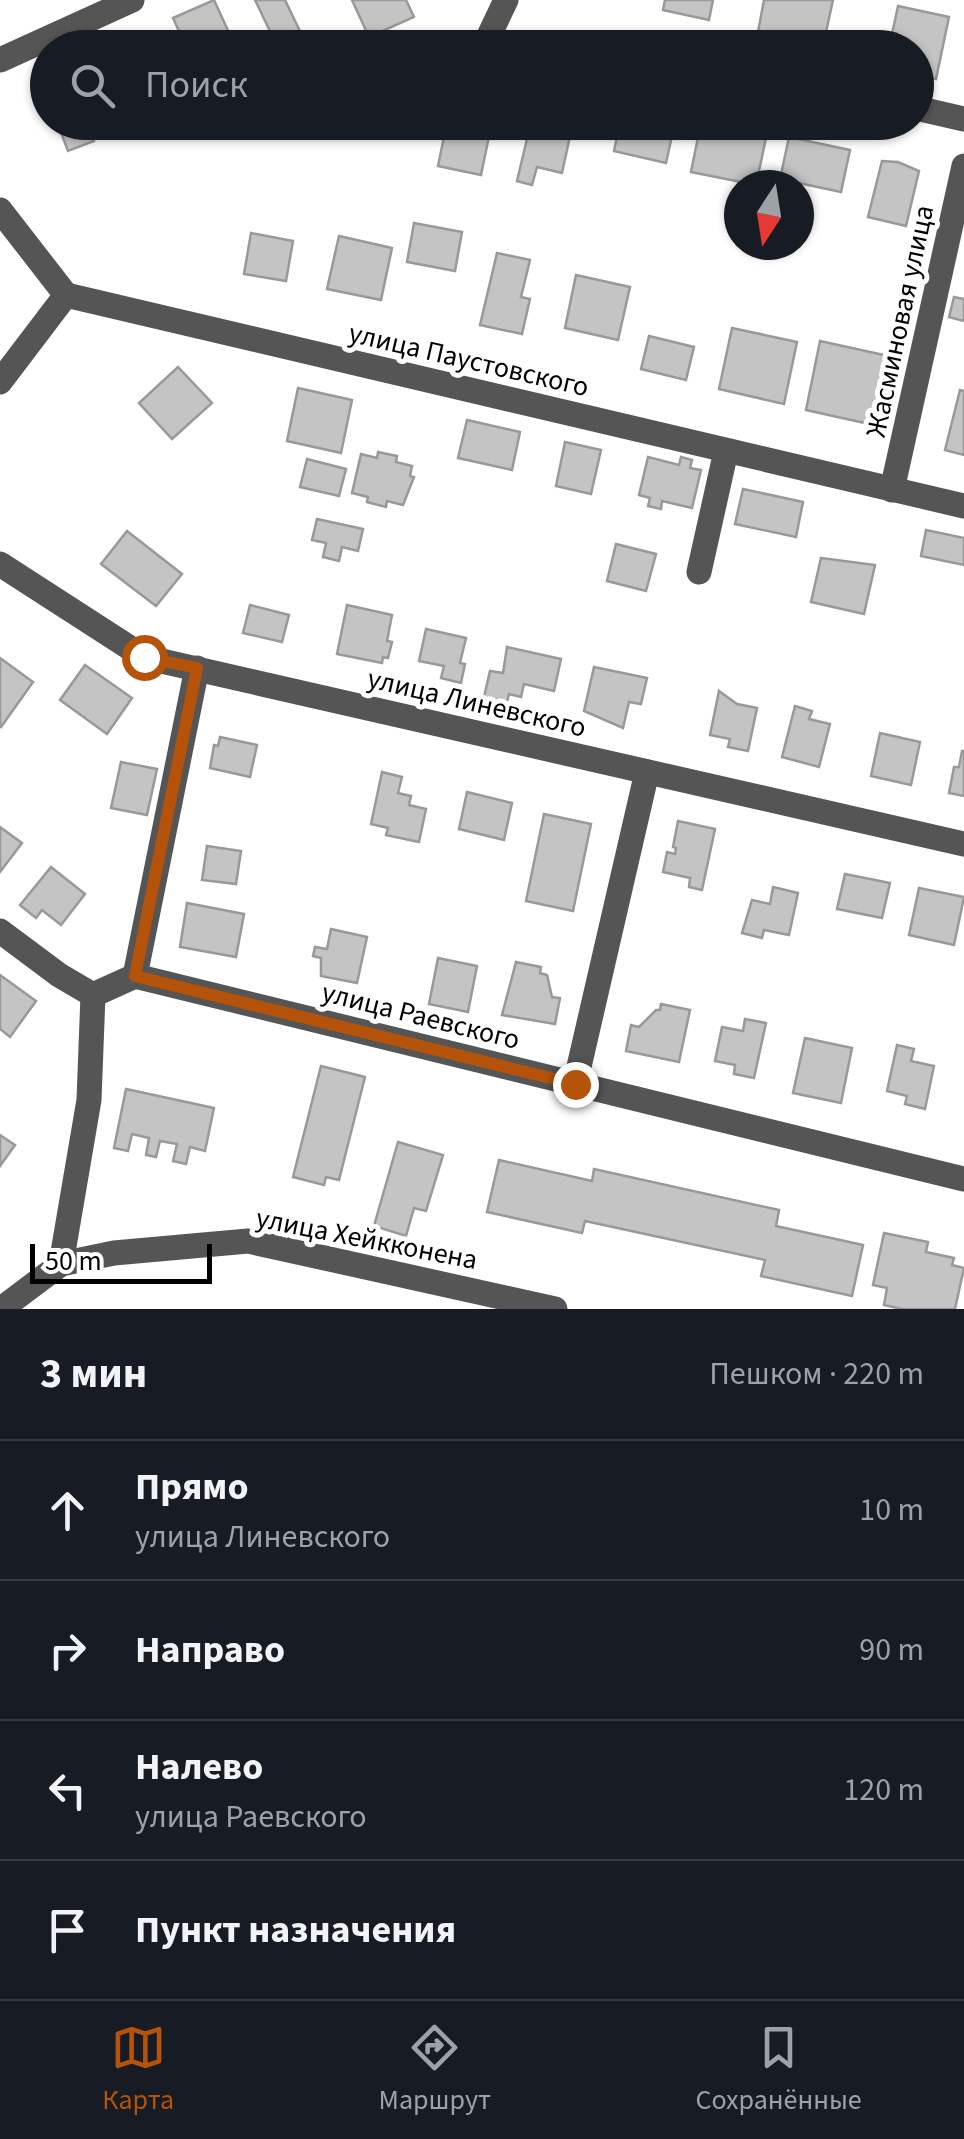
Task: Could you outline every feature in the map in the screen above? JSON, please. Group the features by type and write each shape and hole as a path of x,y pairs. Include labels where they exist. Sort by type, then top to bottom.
{"street":[{"path":"66,30 132,0"},
{"path":"489,30 506,0"},
{"path":"0,60 30,46"},
{"path":"934,112 964,119"},
{"name":"Жасминовая улица","path":"892,490 964,166"},
{"path":"0,210 66,295 0,382"},
{"name":"улица Паустовского","path":"66,295 964,506"},
{"path":"699,572 726,450"},
{"name":"улица Линевского","path":"0,564 144,657 964,844"},
{"path":"93,995 135,976 197,668"},
{"path":"575,1084 648,772"},
{"path":"0,931 59,976 93,995"},
{"name":"улица Раевского","path":"135,976 964,1179"},
{"path":"61,1264 89,1100 93,995"},
{"name":"улица Хейкконена","path":"3,1301 61,1264 114,1253 248,1241 555,1309"}],"building":[{"path":"214,0 228,30 178,30 173,18"},
{"path":"255,0 285,0 299,30 269,30"},
{"path":"352,0 406,0 414,17 385,30 366,30"},
{"path":"665,0 713,0 709,20 663,10"},
{"path":"764,0 833,0 826,30 758,30"},
{"path":"898,6 949,17 936,79 934,30 893,30"},
{"path":"64,140 94,140 94,141 68,151"},
{"path":"443,140 488,140 481,175 438,166"},
{"path":"527,140 569,140 562,173 537,167 532,185 517,181"},
{"path":"616,140 671,140 666,163 614,151"},
{"path":"697,140 766,140 759,170 724,170 724,179 691,172"},
{"path":"788,140 850,150 841,192 814,186 814,170 782,170"},
{"path":"882,161 898,162 919,171 906,226 868,217"},
{"path":"414,223 462,232 455,271 407,262"},
{"path":"251,233 293,241 286,281 244,274"},
{"path":"339,236 392,248 381,300 327,289"},
{"path":"497,253 530,260 521,297 530,299 522,334 480,325"},
{"path":"576,275 630,287 618,340 565,328"},
{"path":"954,297 964,299 964,321 949,317"},
{"path":"732,328 797,342 784,404 719,389"},
{"path":"649,336 694,347 686,380 641,369"},
{"path":"820,341 902,359 887,428 806,410"},
{"path":"178,367 212,403 172,439 139,403"},
{"path":"298,388 352,400 341,453 287,441"},
{"path":"960,390 964,391 964,455 945,450"},
{"path":"467,420 520,432 512,470 458,458"},
{"path":"565,442 601,450 591,494 556,486"},
{"path":"378,452 397,456 396,462 412,466 410,476 414,477 403,505 387,501 386,507 352,493 361,454 377,458"},
{"path":"648,457 679,465 681,457 692,460 690,468 701,470 692,508 662,501 661,509 648,506 650,498 639,495"},
{"path":"307,459 346,469 339,496 300,487"},
{"path":"743,489 803,502 796,537 735,524"},
{"path":"317,519 363,529 358,551 342,547 339,561 323,557 326,543 312,540"},
{"path":"926,530 964,538 964,565 921,556"},
{"path":"127,531 182,574 156,606 101,564"},
{"path":"616,544 656,554 646,591 607,581"},
{"path":"821,558 875,565 864,614 811,602"},
{"path":"250,605 289,615 282,642 243,633"},
{"path":"347,605 392,615 387,641 392,642 388,658 383,657 382,663 337,654"},
{"path":"426,629 466,638 460,663 465,664 461,683 441,678 444,666 419,661"},
{"path":"507,647 561,659 554,691 524,684 521,697 509,694 507,702 484,697 490,671 503,673"},
{"path":"0,658 33,682 1,727 0,726"},
{"path":"85,665 132,698 107,734 60,700"},
{"path":"594,667 647,678 641,704 629,702 623,728 584,711"},
{"path":"719,691 737,704 757,708 748,751 728,747 730,739 710,735"},
{"path":"795,706 812,711 809,719 830,724 819,767 782,757"},
{"path":"880,733 920,742 911,785 871,776"},
{"path":"220,737 257,745 250,777 210,768 214,745 218,746"},
{"path":"964,751 964,796 949,793"},
{"path":"121,762 157,769 147,815 111,808"},
{"path":"382,772 402,777 398,793 411,796 409,805 426,809 419,842 386,835 388,828 371,824"},
{"path":"467,792 512,803 504,840 459,829"},
{"path":"544,814 591,824 573,911 526,901"},
{"path":"678,821 715,829 702,890 689,887 690,878 663,872 667,852 675,854"},
{"path":"0,827 22,843 0,872"},
{"path":"207,846 241,851 236,884 202,880"},
{"path":"51,867 85,894 61,925 42,910 36,918 20,905"},
{"path":"845,874 890,883 882,918 837,909"},
{"path":"773,887 798,893 789,935 764,930 762,938 742,933 752,900 770,904"},
{"path":"919,888 964,897 954,945 909,935"},
{"path":"187,903 244,914 236,957 180,947"},
{"path":"331,929 367,937 357,983 321,976 321,958 313,956 315,947 327,949"},
{"path":"438,958 477,966 468,1012 429,1004"},
{"path":"516,962 541,967 540,973 547,975 552,997 560,998 555,1024 502,1015"},
{"path":"0,975 36,1001 10,1037 0,1029"},
{"path":"661,1004 690,1010 679,1062 626,1051 631,1025 639,1027 660,1010"},
{"path":"745,1019 766,1023 754,1078 734,1074 735,1065 715,1061 722,1027 743,1031"},
{"path":"805,1038 852,1048 841,1103 793,1093"},
{"path":"897,1045 914,1049 911,1061 934,1066 925,1109 905,1104 907,1096 887,1091"},
{"path":"321,1066 365,1077 339,1180 326,1177 324,1185 293,1177"},
{"path":"126,1089 214,1108 205,1151 190,1147 186,1164 173,1161 177,1144 160,1141 156,1157 146,1155 149,1138 132,1134 128,1151 114,1148"},
{"path":"0,1135 15,1145 0,1166"},
{"path":"398,1142 443,1155 426,1211 414,1208 406,1236 374,1226"},
{"path":"499,1160 592,1181 594,1169 779,1210 776,1226 863,1245 852,1296 761,1276 765,1260 585,1221 582,1233 487,1212"},
{"path":"884,1233 928,1242 926,1252 954,1258 952,1265 964,1268 955,1309 884,1305 887,1288 873,1285"}],"route":[{"path":"144,657 197,668 135,976 575,1084"}]}
